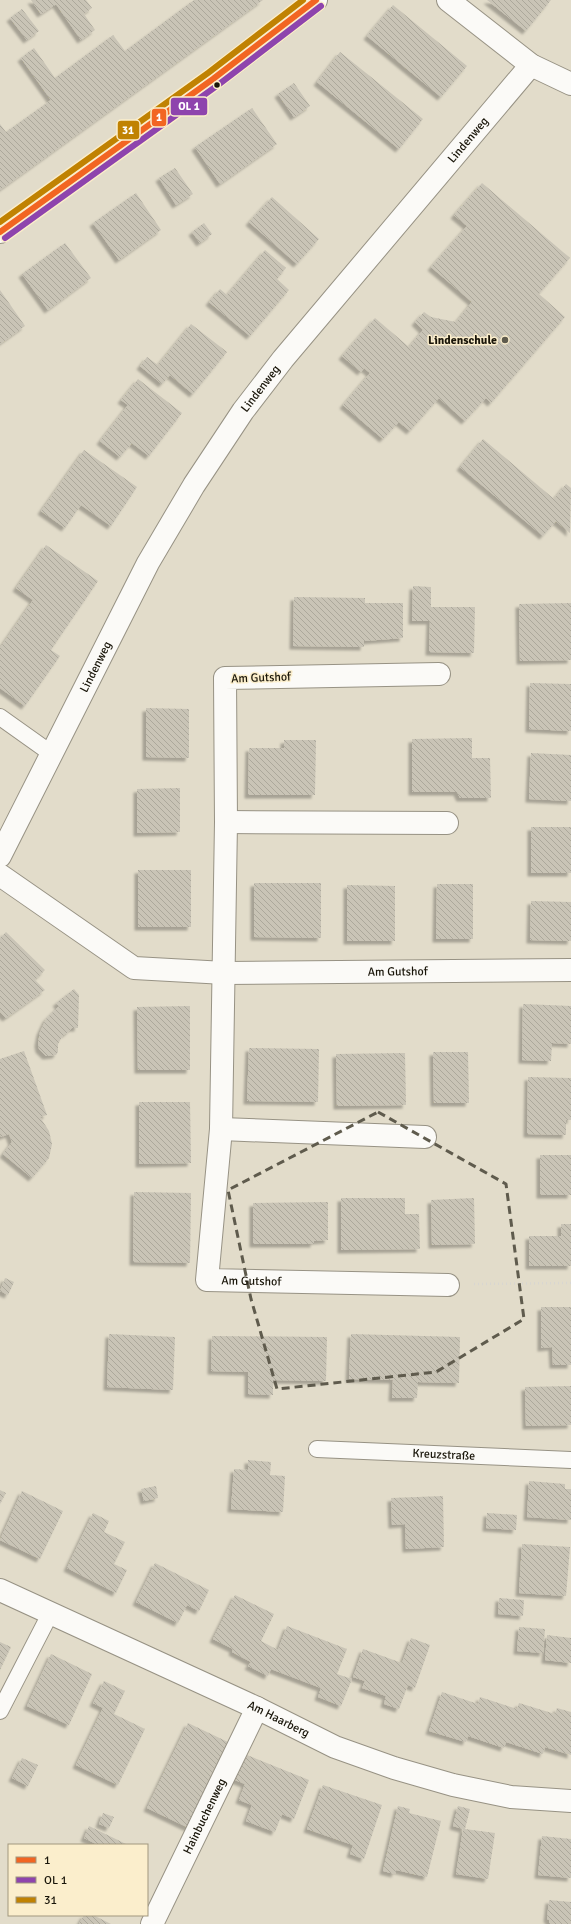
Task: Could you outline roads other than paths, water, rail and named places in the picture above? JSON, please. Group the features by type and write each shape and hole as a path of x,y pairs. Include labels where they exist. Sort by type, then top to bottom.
{"street":[{"path":"0,232 213,79 316,0"},
{"path":"448,0 530,65 571,84"},
{"name":"Lindenweg","path":"0,856 148,563 194,485 243,411 283,359 530,65"},
{"name":"Am Gutshof","path":"439,674 225,678 225,973 221,1129 207,1280 448,1285"},
{"path":"226,822 447,823"},
{"name":"Am Gutshof","path":"0,875 134,968 225,973 571,970"},
{"path":"221,1129 425,1136"},
{"name":"Am Haarberg","path":"0,1590 257,1708 335,1746 394,1768 453,1784 511,1797 571,1802"},
{"name":"Hainbuchenweg","path":"152,1924 257,1708"}],"lane":[{"path":"0,717 52,754"},
{"name":"Kreuzstraße","path":"317,1449 571,1460"},
{"path":"0,1711 50,1614"}],"place":[{"name":"Lindenschule","path":"505,340"}]}
